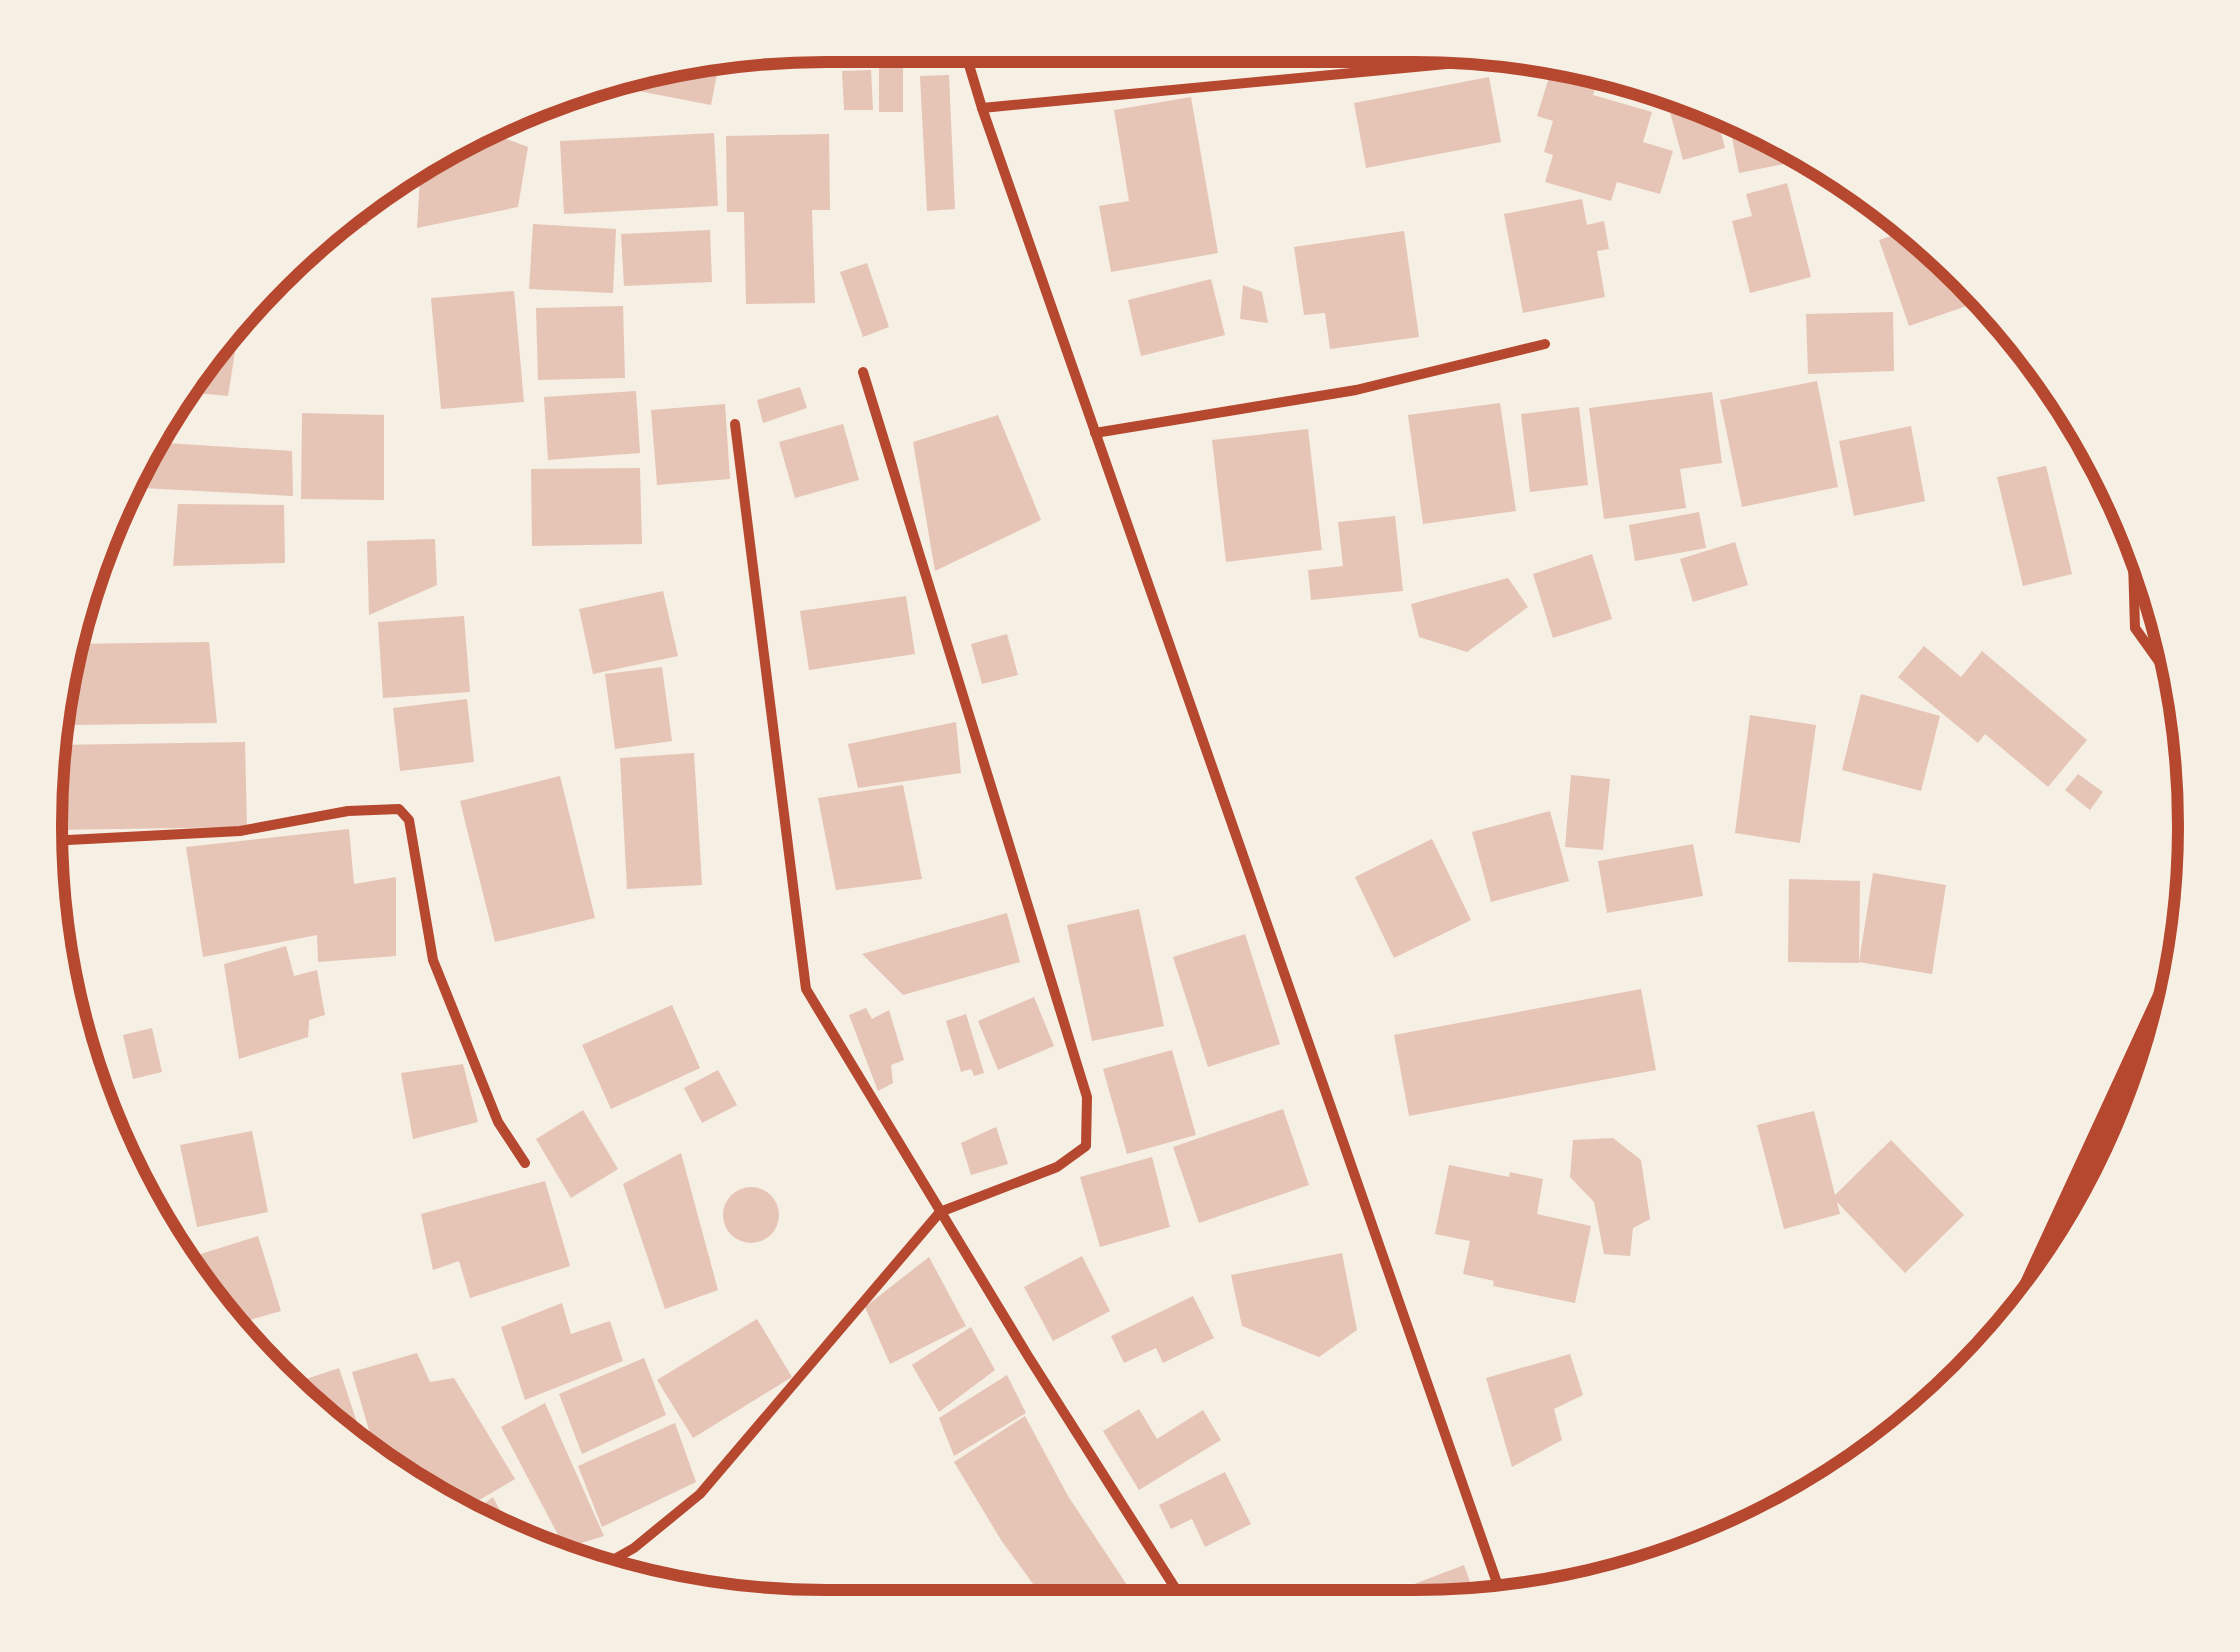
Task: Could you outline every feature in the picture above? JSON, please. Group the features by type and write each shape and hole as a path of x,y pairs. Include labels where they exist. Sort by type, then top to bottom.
{"main road":[{"path":"2047,1252 2148,1035"}],"street":[{"path":"969,63 1498,1585"},
{"path":"982,108 1450,64"},
{"path":"1095,433 1356,390 1545,344"},
{"path":"615,1559 700,1494 940,1212 1058,1167 1086,1146 1088,1097 863,372"},
{"path":"735,424 806,988 940,1212 1176,1590"},
{"path":"2133,571 2135,628 2160,663"},
{"path":"63,841 240,831 348,811 399,809 410,820 433,960 498,1122 525,1164"}],"building":[{"path":"879,67 903,67 903,112 879,112"},
{"path":"718,70 711,105 628,89"},
{"path":"871,70 873,110 844,110 842,71"},
{"path":"949,75 955,209 927,211 920,76"},
{"path":"1550,75 1596,85 1593,95 1652,112 1643,142 1673,151 1660,194 1617,182 1611,201 1545,182 1553,155 1544,152 1553,121 1537,116"},
{"path":"1489,77 1501,142 1366,168 1354,103"},
{"path":"1191,97 1218,253 1111,272 1099,206 1129,201 1114,110"},
{"path":"1668,107 1720,127 1725,148 1683,160"},
{"path":"1731,132 1791,163 1739,173"},
{"path":"714,133 718,206 564,214 560,141"},
{"path":"829,134 830,210 812,210 815,303 746,304 744,212 727,212 726,136"},
{"path":"499,136 528,147 518,207 417,228 420,180"},
{"path":"1787,183 1811,277 1750,293 1732,221 1752,216 1746,194"},
{"path":"1582,199 1587,225 1604,221 1609,249 1597,251 1605,297 1523,313 1504,214"},
{"path":"374,211 367,225 355,225"},
{"path":"533,224 616,229 613,293 529,289"},
{"path":"710,230 712,282 624,286 621,234"},
{"path":"1404,231 1419,337 1330,349 1325,313 1304,315 1294,247"},
{"path":"1896,234 1971,304 1909,326 1879,240"},
{"path":"867,263 889,327 863,337 840,272"},
{"path":"1211,279 1225,335 1141,356 1128,300"},
{"path":"1243,285 1262,292 1268,323 1240,319"},
{"path":"514,291 524,402 441,409 431,298"},
{"path":"623,306 625,378 538,380 536,308"},
{"path":"1893,312 1894,371 1808,374 1806,314"},
{"path":"237,341 228,396 197,393"},
{"path":"1817,381 1838,487 1742,507 1720,400"},
{"path":"800,387 807,408 763,423 757,400"},
{"path":"636,391 640,453 548,460 544,397"},
{"path":"1712,392 1722,463 1680,469 1686,508 1604,519 1589,408"},
{"path":"1500,403 1516,511 1423,524 1408,415"},
{"path":"725,404 730,479 657,485 651,410"},
{"path":"1579,407 1588,485 1530,492 1521,414"},
{"path":"302,413 384,415 384,500 301,499"},
{"path":"998,415 1041,520 935,571 913,442"},
{"path":"843,424 859,480 795,498 779,442"},
{"path":"1911,426 1925,501 1854,516 1839,441"},
{"path":"1308,429 1322,550 1226,562 1212,440"},
{"path":"166,443 292,451 293,496 141,488"},
{"path":"2046,466 2072,574 2023,586 1997,477"},
{"path":"640,468 642,544 532,546 531,469"},
{"path":"178,504 284,505 285,563 173,566"},
{"path":"1699,512 1706,548 1635,561 1629,525"},
{"path":"1395,516 1403,591 1311,600 1308,570 1343,566 1338,522"},
{"path":"435,539 437,585 369,615 367,541"},
{"path":"1735,542 1748,585 1693,602 1680,559"},
{"path":"1592,554 1612,619 1553,638 1533,574"},
{"path":"1508,578 1528,607 1467,652 1419,637 1411,604"},
{"path":"663,591 678,656 593,674 579,609"},
{"path":"906,596 915,654 809,670 800,611"},
{"path":"464,616 470,692 383,698 378,622"},
{"path":"1007,634 1018,675 982,684 971,644"},
{"path":"209,642 217,723 75,725 73,699 85,644"},
{"path":"1924,646 1961,677 1982,651 2087,740 2048,787 1985,734 1978,743 1898,677"},
{"path":"662,667 672,741 615,749 605,674"},
{"path":"1861,694 1940,716 1921,791 1842,770"},
{"path":"467,699 474,762 400,771 393,708"},
{"path":"1750,715 1816,725 1800,843 1735,833"},
{"path":"956,722 961,773 858,788 848,744"},
{"path":"245,742 247,827 62,830 67,745"},
{"path":"694,753 702,885 627,889 620,758"},
{"path":"2078,774 2103,792 2090,810 2065,790"},
{"path":"1571,775 1610,779 1603,850 1565,847"},
{"path":"560,776 595,918 495,942 460,801"},
{"path":"903,785 922,879 836,890 818,798"},
{"path":"1550,811 1569,881 1491,902 1472,832"},
{"path":"349,829 354,884 396,877 396,956 318,962 317,935 203,957 186,847"},
{"path":"1432,839 1471,920 1394,958 1355,877"},
{"path":"1693,844 1703,896 1607,913 1598,861"},
{"path":"1873,873 1946,885 1932,974 1859,962"},
{"path":"1789,879 1860,881 1859,963 1788,962"},
{"path":"1139,909 1164,1026 1092,1041 1067,925"},
{"path":"1007,913 1020,962 903,995 862,954"},
{"path":"1245,934 1280,1044 1208,1067 1173,957"},
{"path":"286,946 294,976 317,970 325,1015 309,1020 308,1037 239,1059 224,964"},
{"path":"1641,989 1656,1070 1409,1116 1394,1035"},
{"path":"1034,997 1054,1046 998,1070 978,1021"},
{"path":"672,1005 700,1068 611,1109 582,1045"},
{"path":"866,1008 872,1019 889,1010 904,1060 891,1065 893,1083 878,1091 849,1015"},
{"path":"966,1014 984,1073 974,1076 971,1069 961,1072 946,1021"},
{"path":"152,1028 162,1072 133,1079 123,1035"},
{"path":"1172,1050 1196,1135 1127,1154 1103,1069"},
{"path":"463,1064 478,1122 413,1139 401,1073"},
{"path":"718,1070 737,1105 702,1123 684,1088"},
{"path":"1283,1109 1309,1185 1199,1223 1173,1147"},
{"path":"583,1110 618,1169 571,1198 536,1139"},
{"path":"1814,1111 1835,1195 1891,1140 1964,1215 1905,1273 1837,1202 1840,1214 1784,1229 1757,1125"},
{"path":"996,1127 1008,1164 971,1175 961,1143"},
{"path":"252,1131 268,1212 197,1227 180,1145"},
{"path":"1613,1138 1641,1160 1650,1219 1633,1228 1630,1256 1604,1254 1594,1202 1570,1177 1573,1140"},
{"path":"681,1153 718,1290 665,1309 623,1184"},
{"path":"1152,1157 1170,1227 1100,1247 1080,1177"},
{"path":"1449,1165 1509,1177 1510,1172 1543,1179 1537,1214 1591,1226 1575,1303 1493,1286 1494,1281 1463,1274 1470,1241 1435,1234"},
{"path":"545,1181 570,1266 470,1298 459,1261 433,1270 421,1214"},
{"path":"751,1187 771,1195 779,1215 771,1235 751,1243 731,1235 723,1215 731,1195"},
{"path":"258,1236 281,1311 245,1321 195,1256"},
{"path":"1342,1253 1357,1330 1319,1357 1242,1326 1231,1275"},
{"path":"1082,1256 1110,1311 1053,1341 1024,1287"},
{"path":"929,1257 966,1326 890,1364 865,1307"},
{"path":"1193,1296 1214,1338 1163,1363 1156,1348 1124,1363 1111,1336"},
{"path":"562,1303 571,1334 610,1321 623,1361 525,1400 501,1327"},
{"path":"757,1319 792,1377 693,1438 657,1380"},
{"path":"971,1327 995,1370 939,1412 912,1365"},
{"path":"417,1353 430,1382 454,1378 515,1479 474,1503 402,1461 372,1440 352,1372"},
{"path":"1570,1354 1583,1395 1554,1409 1562,1440 1512,1467 1486,1378"},
{"path":"644,1358 666,1415 582,1454 559,1394"},
{"path":"339,1368 360,1431 323,1400 302,1380"},
{"path":"1007,1375 1026,1413 954,1456 939,1418"},
{"path":"545,1403 604,1536 572,1546 562,1542 501,1427"},
{"path":"1139,1409 1157,1439 1203,1410 1221,1440 1139,1490 1103,1431"},
{"path":"1025,1416 1068,1496 1130,1590 1038,1590 1001,1540 954,1462"},
{"path":"675,1423 696,1482 602,1527 578,1466"},
{"path":"1225,1472 1251,1524 1205,1547 1192,1519 1171,1529 1159,1505"},
{"path":"493,1497 504,1518 488,1511 480,1507"},
{"path":"1464,1565 1472,1587 1414,1590 1398,1590"}]}
